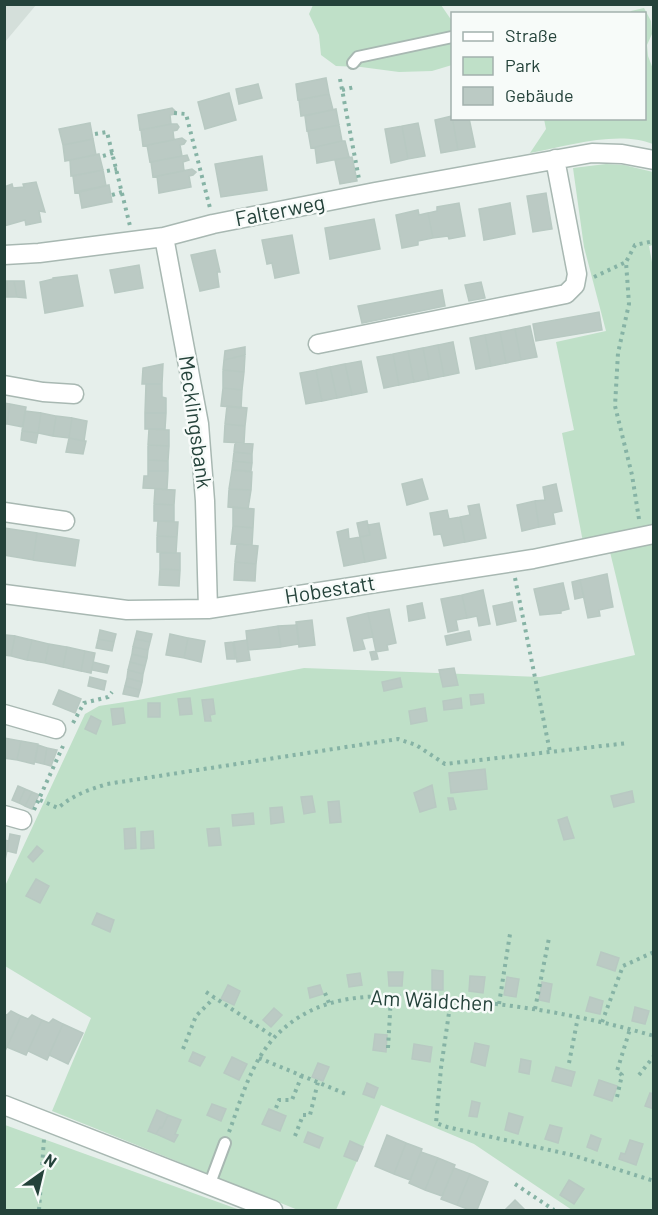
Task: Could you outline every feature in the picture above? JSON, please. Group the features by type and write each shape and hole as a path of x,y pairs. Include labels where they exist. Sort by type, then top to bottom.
{"street":[{"name":"Falterweg","path":"4,255 39,253 164,237 213,224 363,194 592,153 622,154 654,160"},
{"path":"318,344 566,294 575,285 577,274 555,159"},
{"name":"Mecklingsbank","path":"164,237 199,424 205,501 208,609"},
{"path":"4,386 74,394"},
{"path":"4,512 65,521"},
{"name":"Hobestatt","path":"4,594 127,610 208,609 512,562 648,535"},
{"path":"4,714 62,732"},
{"path":"4,1105 273,1210"}],"lane":[{"path":"353,63 358,57 451,37"},
{"path":"209,1186 225,1143"}],"path":[{"path":"340,79 363,194"},
{"path":"342,90 355,87"},
{"path":"174,113 186,114 213,224"},
{"path":"95,134 107,132 134,241"},
{"path":"104,156 113,153"},
{"path":"107,171 117,169"},
{"path":"112,195 122,192"},
{"path":"648,535 615,406 618,353 629,304 626,262 635,245 654,241"},
{"path":"575,285 626,262"},
{"path":"512,562 550,752"},
{"path":"13,818 35,809 62,732 84,703 108,697 112,692"},
{"path":"40,800 58,808 69,798 107,784 398,739 416,745 446,764 628,743"},
{"path":"499,1004 510,934"},
{"path":"535,1009 549,938"},
{"path":"602,1022 623,966 654,952"},
{"path":"206,992 274,1037"},
{"path":"325,993 329,1003"},
{"path":"388,1048 391,996"},
{"name":"Am Wäldchen","path":"225,1143 250,1074 274,1037 296,1018 329,1003 351,998 391,996 451,999 535,1009 602,1022 654,1036"},
{"path":"183,1049 196,1016 214,998"},
{"path":"451,999 436,1122 447,1127 572,1155 654,1181"},
{"path":"569,1063 578,1017"},
{"path":"617,1097 622,1075 617,1071 630,1029"},
{"path":"639,1075 654,1056"},
{"path":"259,1058 346,1094"},
{"path":"276,1108 279,1100 292,1100 302,1075"},
{"path":"295,1136 303,1115 310,1115 318,1082"},
{"path":"39,1210 45,1121"},
{"path":"515,1184 554,1210"}],"shaded area":[{"path":"4,5 36,5 5,42"}],"green space":[{"path":"313,5 441,5 451,20 451,65 432,71 399,72 336,66 321,55 319,35 309,14"},
{"path":"644,8 651,21 652,34 647,45 653,69 653,144 639,140 608,139 530,153 546,129 544,120 646,120 646,12 631,11"},
{"path":"606,164 624,165 653,172 653,245 649,246 654,273 653,525 583,542 562,433 574,430 556,342 606,331 584,247 573,168"},
{"path":"653,543 653,1210 572,1210 474,1144 381,1105 336,1210 298,1210 52,1111 91,1018 5,966 5,886 85,714 99,706 304,668 540,677 635,655 610,552"},
{"path":"5,1125 240,1210 5,1210"}],"building":[{"path":"326,78 329,94 298,100 296,84"},
{"path":"258,84 262,98 239,104 236,89"},
{"path":"229,93 236,120 205,129 198,102"},
{"path":"329,94 333,110 301,116 299,100"},
{"path":"172,108 176,112 170,115 171,124 140,130 138,115"},
{"path":"336,109 339,125 307,131 305,116"},
{"path":"451,116 458,150 441,153 435,120"},
{"path":"452,120 469,120 475,147 458,150"},
{"path":"90,123 93,139 63,145 59,129"},
{"path":"418,123 425,156 408,159 402,126"},
{"path":"177,124 179,127 173,131 174,140 143,146 141,130"},
{"path":"339,125 342,141 311,148 308,131"},
{"path":"402,126 408,159 391,163 385,129"},
{"path":"182,138 186,141 180,145 182,156 150,162 147,145"},
{"path":"93,139 96,155 65,161 63,145"},
{"path":"345,141 349,157 317,163 315,147"},
{"path":"99,154 103,170 71,176 70,160"},
{"path":"187,155 189,160 183,162 184,171 153,177 151,162"},
{"path":"262,156 267,190 221,197 215,164"},
{"path":"352,157 357,181 340,184 335,160"},
{"path":"192,169 196,172 189,176 191,187 159,193 157,176"},
{"path":"103,170 106,186 75,193 73,176"},
{"path":"36,182 45,212 39,211 41,222 26,225 25,220 4,226 4,187 12,184 13,188 24,187 23,184"},
{"path":"109,185 112,202 82,208 79,191"},
{"path":"546,193 552,229 533,232 527,196"},
{"path":"459,203 465,236 449,239 448,236 433,238 428,213 437,211 437,207"},
{"path":"510,203 515,234 484,240 479,209"},
{"path":"418,210 419,215 428,213 433,238 418,241 418,245 402,248 396,215"},
{"path":"374,219 380,249 330,259 325,228"},
{"path":"292,235 299,273 275,278 272,263 267,264 262,240"},
{"path":"215,250 220,272 217,272 219,287 200,291 191,255"},
{"path":"139,265 143,288 115,293 110,270"},
{"path":"77,275 83,306 45,313 40,282"},
{"path":"4,281 7,281 8,297 4,297"},
{"path":"7,281 14,281 17,297 8,297"},
{"path":"14,281 24,281 26,298 17,297"},
{"path":"481,282 485,298 469,301 465,285"},
{"path":"442,290 445,306 362,323 358,306"},
{"path":"599,312 602,330 536,341 533,324"},
{"path":"530,326 537,357 521,360 515,329"},
{"path":"515,329 521,360 506,363 500,332"},
{"path":"500,332 506,363 491,366 485,335"},
{"path":"485,335 491,366 476,369 470,338"},
{"path":"453,342 459,373 444,376 438,345"},
{"path":"438,345 444,376 429,379 423,348"},
{"path":"245,347 245,355 224,360 225,351"},
{"path":"423,348 429,379 414,382 408,351"},
{"path":"408,351 414,382 399,385 393,354"},
{"path":"393,354 399,385 384,388 377,357"},
{"path":"245,355 244,372 223,370 224,360"},
{"path":"361,361 367,392 352,395 345,364"},
{"path":"163,364 162,384 142,384 143,368"},
{"path":"345,364 352,395 337,398 330,367"},
{"path":"330,367 337,398 322,401 316,370"},
{"path":"223,370 244,372 242,390 223,388"},
{"path":"316,370 322,401 306,404 300,373"},
{"path":"146,384 162,384 162,397 166,398 166,413 145,413"},
{"path":"223,388 242,390 241,408 221,406"},
{"path":"4,403 10,404 7,424 4,424"},
{"path":"10,404 26,407 23,427 7,424"},
{"path":"227,406 247,408 245,426 225,424"},
{"path":"25,411 41,413 38,433 22,431"},
{"path":"41,413 56,416 53,436 38,433"},
{"path":"145,413 166,413 165,429 145,429"},
{"path":"56,416 72,418 69,438 53,436"},
{"path":"72,418 87,421 84,441 69,438"},
{"path":"225,424 245,426 244,443 224,442"},
{"path":"149,429 169,430 169,446 148,445"},
{"path":"22,431 38,433 36,443 21,440"},
{"path":"69,438 86,441 83,454 66,452"},
{"path":"235,443 253,444 252,454 234,452"},
{"path":"148,445 169,446 168,461 148,460"},
{"path":"234,452 252,454 252,463 233,461"},
{"path":"148,460 168,461 168,471 148,471"},
{"path":"233,461 252,463 251,471 232,470"},
{"path":"232,470 252,472 251,490 229,489"},
{"path":"148,471 168,471 167,489 143,488 144,476 148,476"},
{"path":"422,479 428,499 407,505 402,484"},
{"path":"556,484 562,511 553,513 555,524 539,527 535,501 545,500 543,487"},
{"path":"155,489 175,490 174,505 154,504"},
{"path":"229,489 251,490 248,509 228,507"},
{"path":"535,501 539,527 522,531 517,505"},
{"path":"154,504 174,505 174,521 154,521"},
{"path":"479,504 486,538 465,542 460,517 470,515 468,506"},
{"path":"233,507 254,509 253,528 233,526"},
{"path":"447,510 449,519 460,517 465,542 444,546 441,534 434,535 430,513"},
{"path":"158,521 178,522 177,537 157,536"},
{"path":"367,521 370,535 360,537 357,523"},
{"path":"379,523 386,558 365,562 360,537 370,535 368,525"},
{"path":"233,526 253,528 252,545 231,544"},
{"path":"4,528 37,533 33,560 4,555"},
{"path":"348,529 349,539 360,537 365,562 344,566 337,532"},
{"path":"37,533 79,540 75,566 33,560"},
{"path":"157,536 177,537 176,553 157,552"},
{"path":"237,544 258,546 256,564 235,562"},
{"path":"160,553 180,553 180,570 160,569"},
{"path":"235,562 256,564 255,581 234,580"},
{"path":"160,569 180,570 179,586 159,585"},
{"path":"607,574 613,607 599,610 600,616 588,618 580,580"},
{"path":"580,580 584,597 575,599 572,582"},
{"path":"563,583 569,609 561,613 540,615 534,589"},
{"path":"483,590 490,624 479,626 477,616 467,618 462,595"},
{"path":"462,595 467,618 456,620 458,630 448,632 441,599"},
{"path":"512,602 516,621 497,625 493,606"},
{"path":"422,603 425,618 409,621 407,606"},
{"path":"389,609 396,643 387,645 388,650 376,652 368,613"},
{"path":"368,613 373,637 362,639 365,649 354,651 347,618"},
{"path":"312,620 315,645 299,647 296,622"},
{"path":"297,625 299,644 281,647 278,626"},
{"path":"278,626 281,647 248,650 246,631"},
{"path":"100,630 116,634 114,642 98,639"},
{"path":"137,631 152,634 150,642 135,639"},
{"path":"469,631 471,640 447,645 445,636"},
{"path":"170,634 188,638 184,658 166,655"},
{"path":"6,635 15,636 11,656 4,655"},
{"path":"15,636 32,640 27,660 11,656"},
{"path":"188,638 205,641 201,662 184,658"},
{"path":"98,639 114,642 112,651 96,648"},
{"path":"135,639 150,642 148,650 133,647"},
{"path":"32,640 49,644 45,663 27,660"},
{"path":"247,640 250,660 237,662 234,642"},
{"path":"233,642 235,659 227,659 225,643"},
{"path":"49,644 67,647 63,667 45,663"},
{"path":"67,647 85,651 81,671 63,667"},
{"path":"133,647 148,650 147,658 132,654"},
{"path":"85,651 95,653 91,673 81,671"},
{"path":"376,651 378,659 372,660 370,652"},
{"path":"132,654 147,658 145,666 130,662"},
{"path":"93,662 109,666 107,673 92,670"},
{"path":"130,662 145,666 143,674 128,670"},
{"path":"454,668 458,685 443,687 439,670"},
{"path":"128,670 143,674 142,682 127,678"},
{"path":"90,677 106,681 104,690 88,686"},
{"path":"127,678 142,682 140,690 125,686"},
{"path":"400,678 402,687 384,691 382,682"},
{"path":"125,686 140,690 138,697 123,694"},
{"path":"59,690 81,699 75,713 53,704"},
{"path":"483,694 484,703 471,705 470,695"},
{"path":"190,698 192,714 180,715 178,699"},
{"path":"461,698 462,708 444,710 443,701"},
{"path":"213,699 215,714 210,715 211,721 205,721 202,700"},
{"path":"148,703 160,703 160,717 148,717"},
{"path":"123,708 125,723 113,725 111,709"},
{"path":"425,708 427,721 411,724 409,711"},
{"path":"91,716 101,721 96,734 85,729"},
{"path":"4,738 21,741 17,760 4,758"},
{"path":"21,741 38,744 34,764 17,760"},
{"path":"38,745 47,748 44,764 35,762"},
{"path":"47,748 57,750 51,766 44,764"},
{"path":"485,769 487,789 451,793 449,773"},
{"path":"432,785 436,807 420,812 414,793"},
{"path":"18,786 25,789 19,803 12,800"},
{"path":"25,789 32,792 25,806 19,803"},
{"path":"632,791 634,802 614,807 611,796"},
{"path":"32,792 39,795 32,809 25,806"},
{"path":"312,796 315,812 304,814 301,797"},
{"path":"448,798 453,798 456,809 450,810"},
{"path":"339,801 341,822 330,823 328,802"},
{"path":"282,807 284,822 271,824 270,808"},
{"path":"253,813 254,824 233,826 232,815"},
{"path":"567,817 574,838 564,840 558,820"},
{"path":"135,828 136,848 125,849 124,829"},
{"path":"219,828 221,845 209,846 207,829"},
{"path":"153,831 154,848 141,849 141,832"},
{"path":"10,834 20,836 16,853 7,851"},
{"path":"4,840 9,841 5,860 4,860"},
{"path":"37,846 43,851 33,862 28,857"},
{"path":"36,879 49,886 40,903 26,896"},
{"path":"97,913 114,920 110,932 92,924"},
{"path":"601,952 619,958 615,971 597,965"},
{"path":"432,970 443,971 443,990 432,990"},
{"path":"388,972 403,972 402,986 389,986"},
{"path":"360,973 362,985 349,987 347,975"},
{"path":"470,976 485,977 483,993 469,991"},
{"path":"507,977 519,979 516,997 504,995"},
{"path":"542,982 552,984 549,1002 539,1000"},
{"path":"228,985 240,991 234,1005 221,999"},
{"path":"320,985 323,994 310,998 308,988"},
{"path":"590,997 603,1001 600,1014 586,1011"},
{"path":"635,1007 649,1011 645,1024 632,1021"},
{"path":"274,1008 282,1015 271,1027 263,1020"},
{"path":"11,1011 21,1016 5,1051 4,1014 7,1015"},
{"path":"32,1015 42,1020 26,1055 7,1047 21,1016 28,1019"},
{"path":"53,1019 63,1024 47,1060 28,1051 42,1020 49,1023"},
{"path":"63,1024 83,1033 68,1064 49,1055"},
{"path":"375,1034 387,1035 386,1052 373,1050"},
{"path":"475,1043 489,1046 485,1066 471,1062"},
{"path":"414,1044 432,1047 430,1062 412,1059"},
{"path":"193,1052 205,1057 200,1066 189,1061"},
{"path":"232,1057 247,1064 239,1080 224,1073"},
{"path":"521,1059 531,1061 529,1074 519,1072"},
{"path":"318,1063 329,1067 323,1081 312,1077"},
{"path":"556,1067 575,1072 571,1086 552,1081"},
{"path":"599,1080 617,1086 612,1101 594,1095"},
{"path":"367,1083 378,1088 374,1098 363,1094"},
{"path":"650,1093 654,1094 654,1109 645,1106"},
{"path":"472,1101 480,1103 477,1117 469,1116"},
{"path":"212,1104 226,1109 221,1121 207,1115"},
{"path":"269,1109 286,1116 280,1131 262,1124"},
{"path":"157,1110 168,1115 162,1128 160,1127 156,1134 148,1131"},
{"path":"509,1113 523,1117 518,1134 505,1130"},
{"path":"168,1115 181,1120 174,1142 156,1134 160,1127 162,1128"},
{"path":"550,1125 562,1128 558,1143 545,1139"},
{"path":"308,1132 323,1138 319,1148 304,1142"},
{"path":"387,1135 406,1143 394,1174 375,1166"},
{"path":"591,1135 601,1139 597,1151 587,1147"},
{"path":"630,1140 643,1144 636,1165 619,1159 621,1153 625,1154"},
{"path":"350,1141 363,1147 357,1161 344,1156"},
{"path":"406,1143 422,1149 410,1180 394,1174"},
{"path":"421,1152 438,1158 425,1190 409,1183"},
{"path":"438,1158 455,1165 442,1196 425,1190"},
{"path":"454,1168 470,1174 457,1205 441,1199"},
{"path":"470,1174 488,1182 477,1210 457,1205"},
{"path":"569,1180 584,1189 574,1204 560,1195"},
{"path":"515,1200 525,1210 505,1210"}]}
